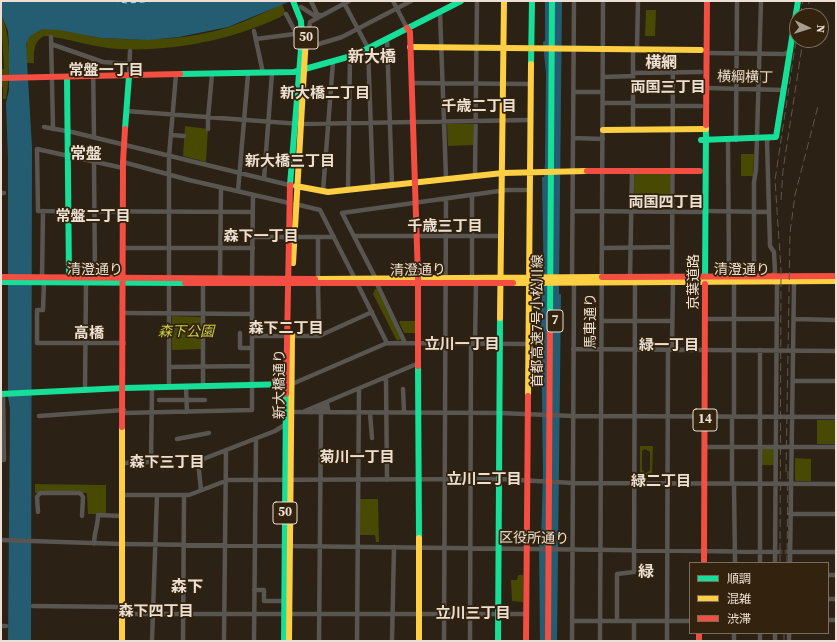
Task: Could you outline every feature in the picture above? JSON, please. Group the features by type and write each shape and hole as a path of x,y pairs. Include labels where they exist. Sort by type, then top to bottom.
{"main road":[{"name":"50","path":"293,1 299,8"},
{"name":"50","path":"298,1 299,8"},
{"path":"498,641 501,191 504,1"},
{"path":"526,641 532,1"},
{"name":"首都高速7号小松川線","path":"548,641 552,1"},
{"name":"首都高速7号小松川線","path":"553,641 557,1"},
{"name":"京葉道路","path":"702,1 706,88 703,130 702,551 704,562"},
{"name":"京葉道路","path":"703,130 701,72 704,51 707,1"},
{"path":"703,140 774,138 777,135 798,1"},
{"path":"2,78 248,74 302,70 350,57 458,2"},
{"name":"新大橋通り","path":"299,8 301,21 299,33 302,70"},
{"name":"新大橋通り","path":"289,641 287,614 288,480 286,424 289,384 292,203 302,70 307,47 305,23 299,8"},
{"path":"407,28 410,32 418,281 420,479 419,641"},
{"path":"410,47 531,47 673,49 704,51"},
{"path":"122,641 122,495 124,412 123,144 129,76"},
{"path":"67,77 69,278"},
{"path":"603,130 703,130"},
{"name":"京葉道路","path":"703,140 700,171 704,211"},
{"path":"293,186 323,191 348,190 502,173 542,171 700,171"},
{"name":"清澄通り","path":"169,280 203,283 474,280 672,280 729,276 754,276 797,281 836,281"},
{"name":"清澄通り","path":"703,279 734,282 836,276"},
{"name":"清澄通り","path":"43,280 69,278 124,280"},
{"name":"清澄通り","path":"4,280 86,282 223,279 252,282"},
{"name":"京葉道路","path":"703,279 705,319 703,350"},
{"name":"新大橋通り","path":"288,480 292,412 289,384"},
{"path":"2,394 152,387 289,384"},
{"name":"京葉道路","path":"702,484 705,447 703,417"},
{"name":"新大橋通り","path":"284,641 287,614 284,601 288,545"},
{"name":"京葉道路","path":"700,562 702,551"}],"street":[{"path":"311,1 320,15"},
{"path":"394,1 407,28"},
{"path":"309,13 310,22 307,47 342,37 411,1"},
{"path":"475,175 477,1"},
{"path":"572,641 574,1"},
{"name":"馬車通り","path":"600,641 603,1"},
{"path":"633,130 633,75 638,1"},
{"path":"736,140 738,1"},
{"path":"754,276 753,212 761,1"},
{"path":"310,22 320,15 346,2 368,48 373,187"},
{"path":"299,8 309,13 320,15"},
{"path":"440,12 446,178"},
{"path":"256,39 299,33 286,14"},
{"path":"254,31 263,73"},
{"path":"51,37 53,129"},
{"path":"387,39 392,185"},
{"path":"51,44 103,62 130,64"},
{"path":"667,641 668,416 672,321 673,49"},
{"path":"704,51 737,54 786,54 789,52"},
{"path":"129,76 130,52"},
{"path":"348,190 350,57"},
{"path":"93,59 94,137"},
{"path":"323,191 333,62"},
{"path":"603,77 701,72"},
{"path":"264,179 272,73"},
{"path":"208,128 212,74"},
{"path":"238,191 248,74"},
{"path":"170,387 169,156 176,75"},
{"path":"412,83 531,84"},
{"name":"横綱横丁","path":"706,88 784,90"},
{"path":"574,92 603,92"},
{"path":"603,103 701,106"},
{"path":"126,111 208,119 298,124 531,120"},
{"path":"44,127 94,137 293,186"},
{"path":"171,135 184,136"},
{"path":"573,138 603,139"},
{"path":"769,138 767,141 770,246 774,252 775,272 773,279 776,284 775,562"},
{"path":"728,140 729,276"},
{"path":"253,212 38,211 37,149 94,162 123,165 320,210 387,343"},
{"path":"94,162 95,278"},
{"path":"617,621 617,574 634,572 635,321 630,247 632,171"},
{"path":"221,187 220,275 223,279"},
{"path":"405,343 355,236 342,213 416,204 501,191 530,190"},
{"path":"39,416 124,412 152,413 252,410 251,366 253,195"},
{"path":"470,641 471,413 474,280 472,195"},
{"path":"444,641 446,199"},
{"path":"43,211 44,310 37,310 37,343 124,343"},
{"path":"573,212 769,212"},
{"path":"355,236 501,236"},
{"path":"253,237 334,237"},
{"path":"318,238 319,336"},
{"path":"603,248 672,247"},
{"path":"123,248 253,248"},
{"path":"790,562 794,381 794,284 797,281"},
{"path":"86,282 86,390"},
{"path":"734,282 732,447 734,562"},
{"path":"203,283 203,386"},
{"path":"252,336 319,336 372,312"},
{"path":"124,313 252,314"},
{"path":"705,319 776,319"},
{"path":"794,319 836,320"},
{"path":"602,321 672,321"},
{"path":"240,333 240,348 252,348"},
{"path":"289,384 387,343 528,344"},
{"path":"573,349 836,351"},
{"path":"760,350 760,562"},
{"path":"304,412 419,363"},
{"path":"169,367 251,366"},
{"path":"386,378 387,480"},
{"path":"794,381 836,381"},
{"path":"123,463 152,462 152,387"},
{"path":"186,387 187,412"},
{"path":"356,641 359,389"},
{"path":"404,389 404,412"},
{"path":"1,460 4,460 2,394"},
{"path":"159,400 205,400"},
{"path":"292,412 500,413 561,416 836,417"},
{"path":"319,641 321,413"},
{"path":"370,413 372,438"},
{"path":"201,490 198,461 256,439 284,427 286,424"},
{"path":"177,439 209,433"},
{"path":"254,641 256,439"},
{"path":"705,447 836,447"},
{"path":"224,641 226,450"},
{"path":"122,495 184,496 226,481 255,480 500,479 573,483 836,484"},
{"path":"80,493 83,497 82,516 82,498 79,495 42,495 39,498 38,512 37,497 40,494 80,493"},
{"path":"152,641 157,495"},
{"path":"183,641 184,496"},
{"path":"790,514 836,514"},
{"path":"94,544 94,533 97,529 98,515 122,516"},
{"name":"区役所通り","path":"3,540 94,544 288,545 538,550 776,552"},
{"path":"392,641 394,547"},
{"path":"789,552 836,552"},
{"path":"254,590 264,590 264,601 284,601"},
{"path":"33,606 153,614 526,614"},
{"path":"572,621 689,621"},
{"path":"634,621 634,641"}],"green space":[{"path":"282,4 286,14 267,23 226,37 183,46 119,49 100,47 44,36 40,38 36,44 34,51 34,63 27,63 27,41 32,34 42,29 59,29 95,37 118,39 182,37 198,35 229,27"},
{"path":"646,10 656,10 655,36 645,36"},
{"path":"1,15 5,23 7,33 9,56 6,99 3,99 3,87 1,86 1,69 4,69"},
{"path":"447,124 473,124 473,145 448,146"},
{"path":"185,126 208,129 206,162 183,156"},
{"path":"741,154 754,154 753,176 741,176"},
{"path":"633,174 670,174 670,200 634,200"},
{"path":"375,289 377,289 401,339 397,341 373,294"},
{"name":"森下公園","path":"172,316 201,317 201,349 172,350"},
{"path":"416,321 416,333 404,333 399,322"},
{"path":"817,420 836,420 836,444 817,444"},
{"path":"640,446 653,446 652,476 640,476","holes":["645,449 650,452 650,470 646,473 642,470 642,451"]},
{"path":"762,449 774,449 774,465 762,465"},
{"path":"795,458 811,459 811,481 795,481"},
{"path":"35,484 106,485 106,514 88,514 87,493 35,493"},
{"path":"360,499 378,499 379,542 376,542 375,535 360,535"},
{"path":"518,575 523,575 523,602 512,601 511,580 517,580"}],"water":[{"path":"1,1 291,1 228,27 179,37 148,40 101,38 59,30 42,29 30,36 26,44 32,147 31,641 8,641 10,408 8,397 8,158 6,103 9,90 9,44 8,31 1,14"},
{"path":"545,1 562,1 559,288 559,294 561,294 557,641 540,641 539,543 541,543 543,475 541,318 542,295 544,294 542,177 544,177 545,163 546,74 543,42 545,41"}],"ferry route":[{"path":"113,1 127,3 160,1"}],"tunnel":[{"path":"778,552 789,552"}],"railway":[{"path":"802,8 803,1"},
{"path":"808,8 809,1"},
{"path":"780,562 781,270 775,180 795,48"},
{"path":"781,200 783,170 802,48"},
{"path":"786,472 790,233 795,195 818,106"},
{"path":"787,562 788,467"},
{"path":"784,634 784,641"}],"traffic: fast":[{"path":"290,185 302,37 301,21 293,1"},
{"path":"180,74 294,72 355,55 461,1"},
{"path":"531,64 532,1"},
{"path":"550,318 552,1"},
{"path":"701,140 776,137 798,1"},
{"path":"125,129 129,76"},
{"path":"67,77 69,278"},
{"path":"705,284 706,125"},
{"path":"1,282 185,283"},
{"path":"498,641 500,318"},
{"path":"418,366 419,538"},
{"path":"1,394 124,388 291,384"},
{"path":"284,641 286,394"}],"traffic: slow":[{"path":"500,318 504,1"},
{"path":"293,263 306,36"},
{"path":"410,47 701,50"},
{"path":"528,396 531,64"},
{"path":"603,130 706,129"},
{"path":"296,186 328,192 503,173 587,171"},
{"path":"315,279 602,277"},
{"path":"513,283 836,281"},
{"path":"289,641 292,335"},
{"path":"122,427 122,641"},
{"path":"419,538 419,641"}],"traffic: jam":[{"path":"706,125 707,1"},
{"path":"407,28 410,32 418,278 418,366"},
{"path":"1,78 180,74"},
{"path":"122,427 123,162 125,129"},
{"path":"587,171 700,171"},
{"path":"286,394 290,185"},
{"path":"602,277 836,276"},
{"path":"1,277 315,279"},
{"path":"185,283 513,283"},
{"path":"704,562 705,284"},
{"path":"548,641 550,318"},
{"path":"526,641 528,396"},
{"path":"699,634 699,641"}],"district":[{"name":"新大橋","path":"372,58"},
{"name":"横網","path":"661,64"},
{"name":"常盤一丁目","path":"106,71"},
{"name":"両国三丁目","path":"668,88"},
{"name":"新大橋二丁目","path":"325,94"},
{"name":"千歳二丁目","path":"479,107"},
{"name":"常盤","path":"86,155"},
{"name":"新大橋三丁目","path":"290,162"},
{"name":"両国四丁目","path":"666,203"},
{"name":"常盤二丁目","path":"93,217"},
{"name":"千歳三丁目","path":"445,227"},
{"name":"森下一丁目","path":"261,237"},
{"name":"森下二丁目","path":"286,329"},
{"name":"高橋","path":"89,334"},
{"name":"立川一丁目","path":"462,345"},
{"name":"緑一丁目","path":"669,346"},
{"name":"菊川一丁目","path":"357,458"},
{"name":"森下三丁目","path":"167,463"},
{"name":"立川二丁目","path":"484,480"},
{"name":"緑二丁目","path":"661,482"},
{"name":"緑","path":"646,573"},
{"name":"森下","path":"187,588"},
{"name":"森下四丁目","path":"156,612"},
{"name":"立川三丁目","path":"473,614"}]}
